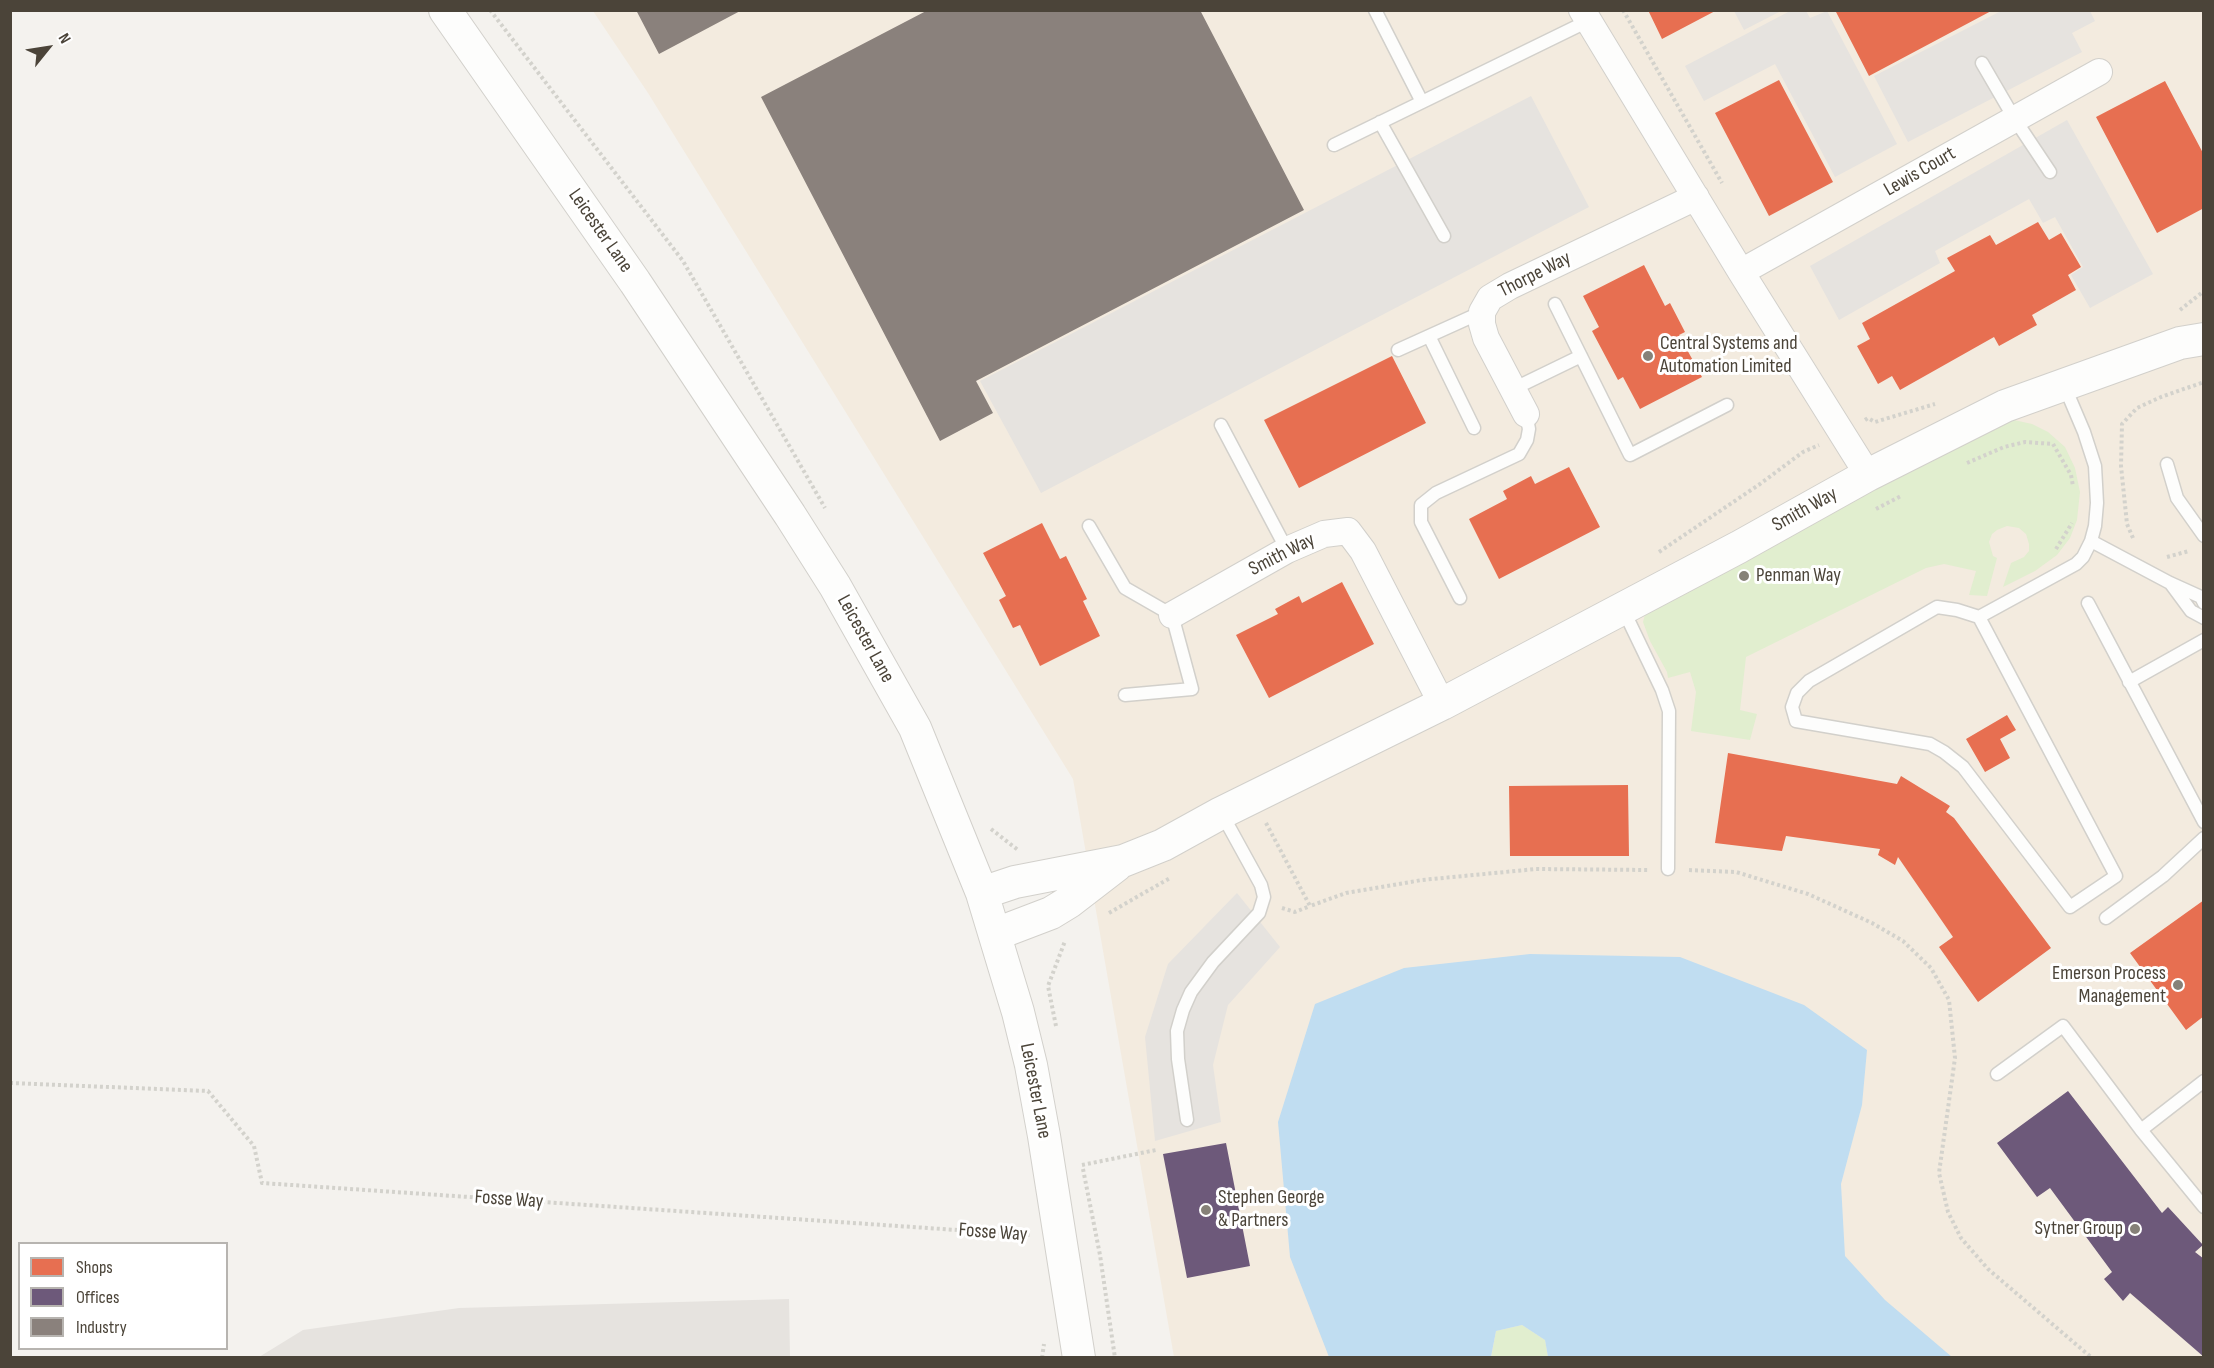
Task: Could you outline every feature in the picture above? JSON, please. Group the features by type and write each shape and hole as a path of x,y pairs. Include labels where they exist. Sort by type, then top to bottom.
{"street":[{"name":"Leicester Lane","path":"445,10 641,291 835,586 915,728 982,893 996,934 1031,1065 1079,1357"},
{"path":"1586,16 1741,272 1868,475"},
{"name":"Lewis Court","path":"1741,272 2099,72"},
{"name":"Thorpe Way","path":"1526,414 1486,338 1482,324 1482,312 1490,298 1510,286 1696,197"},
{"name":"Smith Way","path":"1123,861 1163,845 1228,826 1442,704 1739,547 1868,475 2005,406 2196,337"},
{"name":"Smith Way","path":"1172,615 1287,550 1324,534 1348,531 1363,551 1442,704"},
{"path":"982,893 1015,882 1123,861"},
{"path":"996,934 1051,913 1123,861"}],"lane":[{"path":"1375,10 1422,102"},
{"path":"1334,145 1422,102 1586,16"},
{"path":"1982,63 2014,118 2050,172"},
{"path":"1380,122 1444,236"},
{"path":"1555,304 1630,455 1727,405"},
{"path":"1398,350 1482,312"},
{"path":"1429,336 1474,428"},
{"path":"1513,389 1581,356"},
{"path":"1979,617 2116,876 2070,907 1963,767 1944,752 1930,744 1796,722 1792,707 1797,693 1809,681 1937,607 1979,617 2076,564 2083,557 2095,526 2097,503 2095,466 2084,432 2064,385"},
{"path":"1460,598 1421,522 1421,505 1436,493 1519,454 1527,440 1529,429 1526,414"},
{"path":"1221,425 1287,550"},
{"path":"2167,464 2177,498 2204,536"},
{"path":"1089,526 1125,588 1172,615 1191,689 1125,695"},
{"path":"2091,541 2201,597 2204,603"},
{"path":"2170,583 2191,611 2204,618"},
{"path":"2088,603 2204,822"},
{"path":"1622,608 1662,690 1669,711 1668,869"},
{"path":"2129,682 2204,640"},
{"path":"1187,1119 1177,1031 1183,1010 1191,992 1213,962 1259,913 1264,897 1261,885 1228,826"},
{"path":"2106,918 2163,876 2204,838"},
{"path":"1997,1074 2063,1026 2141,1130 2204,1207"},
{"path":"2141,1130 2204,1081"}],"path":[{"path":"1623,10 1724,186"},
{"path":"1862,408 1868,418"},
{"path":"1958,467 2004,447 2025,442 2053,444 2071,476 2074,493"},
{"path":"1875,509 1906,493"},
{"path":"2050,553 2058,547 2071,525 2073,513"},
{"path":"1228,826 1266,823 1276,818"},
{"path":"1266,823 1310,906"},
{"path":"1263,903 1295,912 1346,893 1422,880 1536,869 1611,871 1668,869 1736,872 1808,894 1872,923 1903,941 1930,968 1949,1000 1955,1058 1939,1173 1948,1212 1961,1238 1988,1269 2092,1358"},
{"path":"1100,918 1174,875"},
{"name":"Fosse Way","path":"10,1083 208,1091 254,1146 262,1183 1061,1237"},
{"path":"1082,1165 1156,1149"}],"shaded area":[{"path":"593,11 2203,11 2203,1357 1174,1357 1073,779 648,93"},
{"path":"1734,11 1781,11 1744,30"},
{"path":"1790,11 1806,11 1810,18 1827,11 1897,144 1835,177 1775,64 1704,101 1685,66"},
{"path":"2001,11 2090,11 2095,21 2072,33 2082,52 1908,142 1874,76"},
{"path":"1531,96 1589,207 1041,493 980,381"},
{"path":"2067,120 2153,274 2090,308 2071,275 2083,267 2055,217 2043,223 2029,199 1935,251 1940,263 1839,320 1810,266"},
{"path":"1237,893 1280,947 1228,1005 1213,1065 1221,1122 1155,1141 1145,1037 1168,964"},
{"path":"789,1299 790,1357 259,1357 303,1330 459,1308"}],"green space":[{"path":"2014,420 2032,424 2048,432 2065,447 2075,468 2080,492 2077,520 2070,538 2057,555 2035,571 2003,587 2011,563 2024,557 2029,551 2029,544 2026,534 2019,528 2007,526 1997,530 1992,534 1989,542 1993,556 1997,558 1987,596 1969,595 1976,571 1944,564 1926,568 1746,657 1740,710 1757,714 1750,740 1691,731 1696,692 1690,672 1668,678 1643,622 1648,603 1993,423"},
{"path":"1522,1325 1545,1340 1548,1357 1491,1358 1496,1331"}],"water":[{"path":"1530,954 1680,957 1804,1005 1867,1050 1862,1105 1841,1184 1845,1256 1885,1300 1952,1357 1548,1357 1545,1340 1522,1325 1496,1331 1491,1357 1329,1357 1290,1257 1278,1122 1315,1004 1404,968"}],"building: Shops":[{"path":"1648,10 1717,10 1662,39"},
{"path":"1835,10 1993,10 1869,76"},
{"path":"1779,80 1833,182 1769,216 1715,113"},
{"path":"2165,81 2204,155 2204,208 2157,233 2096,117"},
{"path":"2038,222 2049,240 2061,233 2081,267 2068,275 2076,290 2032,315 2037,325 1999,346 1994,337 1900,390 1892,376 1878,384 1857,346 1870,339 1862,323 1955,271 1947,258 1990,235 1996,245"},
{"name":"Central Systems and Automation Limited","path":"1644,265 1665,306 1670,303 1685,332 1679,335 1702,377 1640,409 1623,377 1618,380 1592,331 1599,327 1583,296"},
{"path":"1392,356 1426,423 1299,488 1264,420"},
{"path":"1569,467 1600,527 1499,579 1469,519 1507,499 1503,491 1531,476 1535,484"},
{"path":"1042,523 1060,559 1066,556 1087,599 1083,601 1100,636 1040,666 1020,625 1013,628 999,600 1006,596 983,553"},
{"path":"1342,582 1374,644 1269,698 1236,635 1278,614 1275,609 1299,596 1302,603"},
{"path":"2007,715 2016,730 2000,739 2010,758 1985,772 1966,739"},
{"path":"1728,753 1897,784 1901,776 1950,806 1946,812 1954,818 2051,948 1978,1002 1939,947 1953,937 1898,857 1895,865 1878,855 1880,849 1786,836 1782,851 1715,843"},
{"path":"1628,785 1629,856 1510,856 1509,786"},
{"name":"Emerson Process Management","path":"2204,900 2204,1016 2186,1030 2130,953"}],"building: Offices":[{"name":"Sytner Group","path":"2068,1091 2162,1213 2168,1207 2203,1245 2195,1252 2204,1259 2204,1357 2130,1293 2123,1301 2104,1279 2112,1272 2050,1188 2037,1197 1997,1143"},
{"name":"Stephen George & Partners","path":"1226,1143 1250,1266 1187,1278 1163,1154"}],"building: Industry":[{"path":"636,10 742,10 659,54"},
{"path":"928,10 1200,10 1304,210 976,381 993,413 940,441 761,97"}],"place":[{"name":"Central Systems and Automation Limited","path":"1648,356"},
{"name":"Penman Way","path":"1744,576"},
{"name":"Emerson Process Management","path":"2178,985"},
{"name":"Stephen George & Partners","path":"1206,1210"},
{"name":"Sytner Group","path":"2135,1229"}]}
